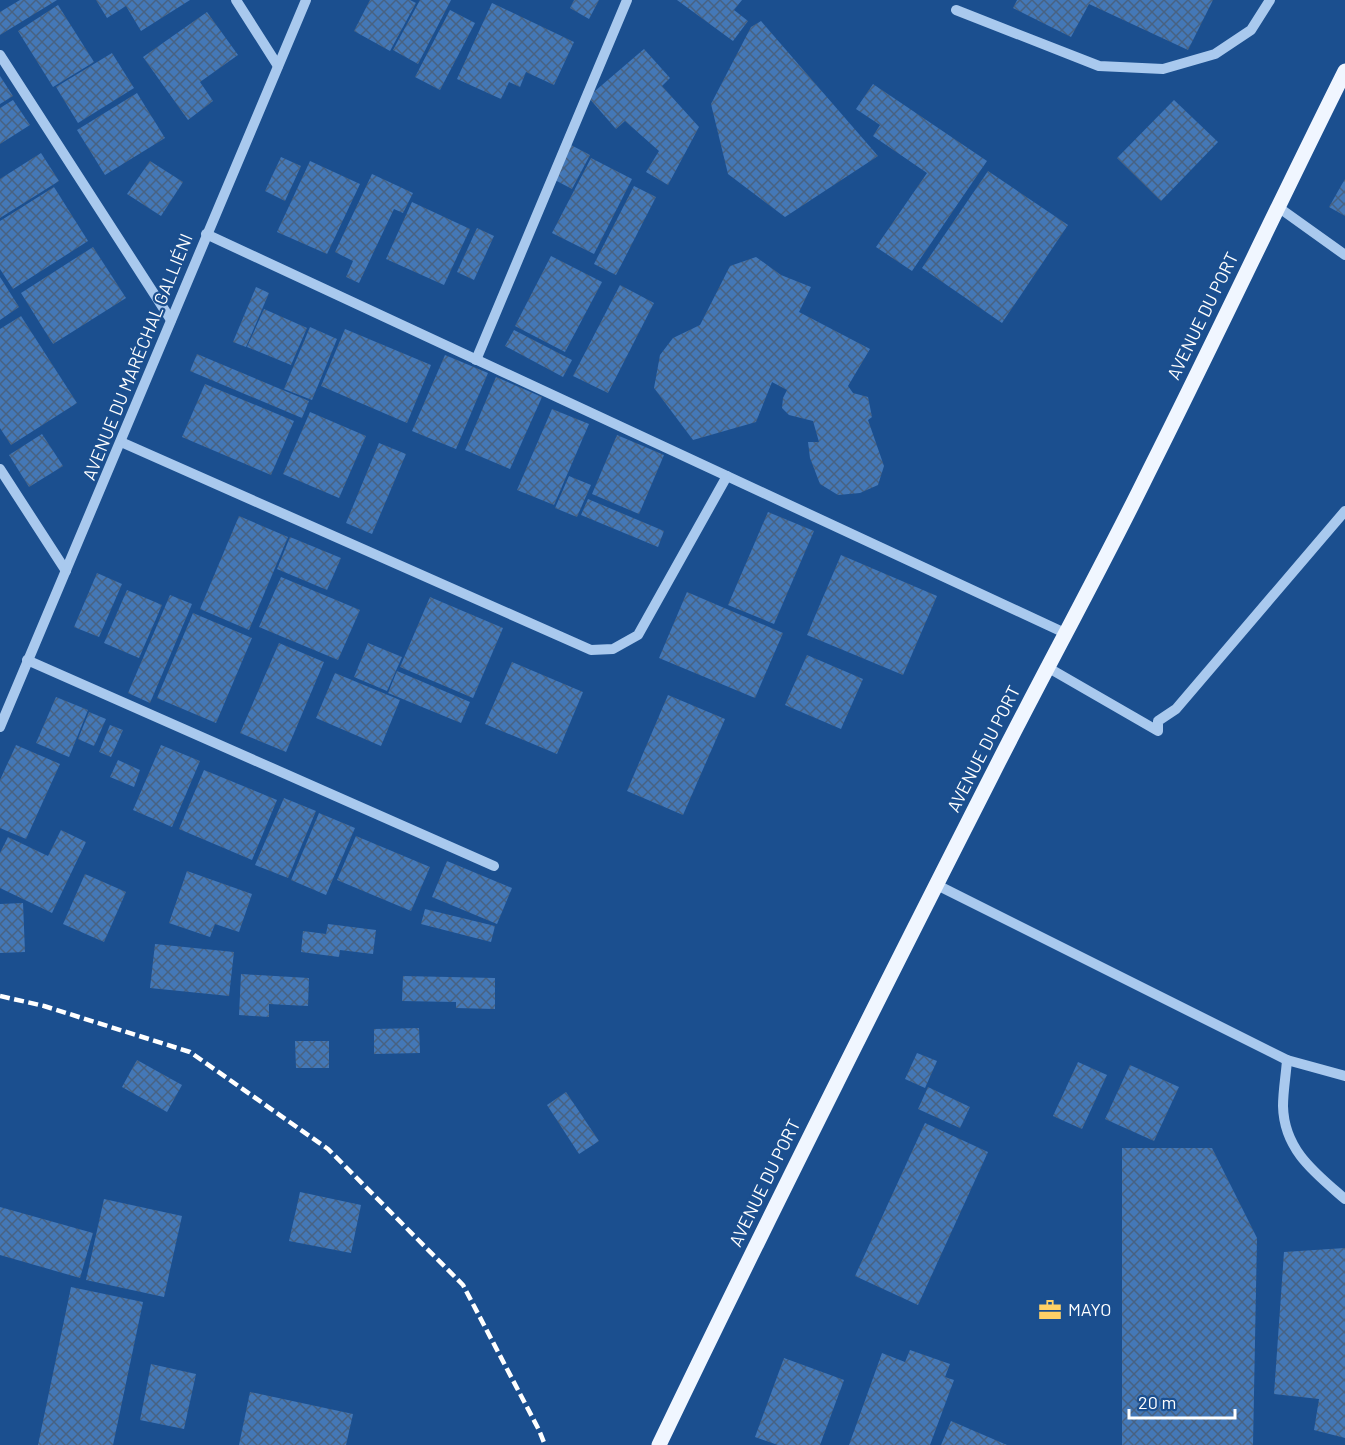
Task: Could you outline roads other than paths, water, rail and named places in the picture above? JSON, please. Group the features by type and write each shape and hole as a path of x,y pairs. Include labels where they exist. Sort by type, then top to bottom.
{"main road":[{"name":"AVENUE DU PORT","path":"659,1445 780,1193 1047,668 1067,634 1345,71"}],"street":[{"path":"236,0 278,66"},
{"name":"AVENUE DU MARÉCHAL GALLIÉNI","path":"0,727 306,0"},
{"path":"476,360 627,0"},
{"path":"956,10 1100,66 1163,69 1215,54 1251,30 1270,0"},
{"path":"0,55 171,320"},
{"path":"1278,207 1345,255"},
{"path":"206,234 1067,634"},
{"path":"121,442 591,650 613,650 638,635 727,476"},
{"path":"0,469 66,571"},
{"path":"1047,668 1158,731 1158,721 1176,709 1345,511"},
{"path":"27,660 494,866"},
{"path":"937,885 1287,1060 1345,1076"},
{"path":"1287,1060 1283,1107 1286,1129 1298,1156 1345,1199"}],"railway":[{"path":"0,996 44,1006 190,1052 328,1149 463,1285 545,1445"}],"place":[{"name":"MAYO","path":"1050,1310"}]}
